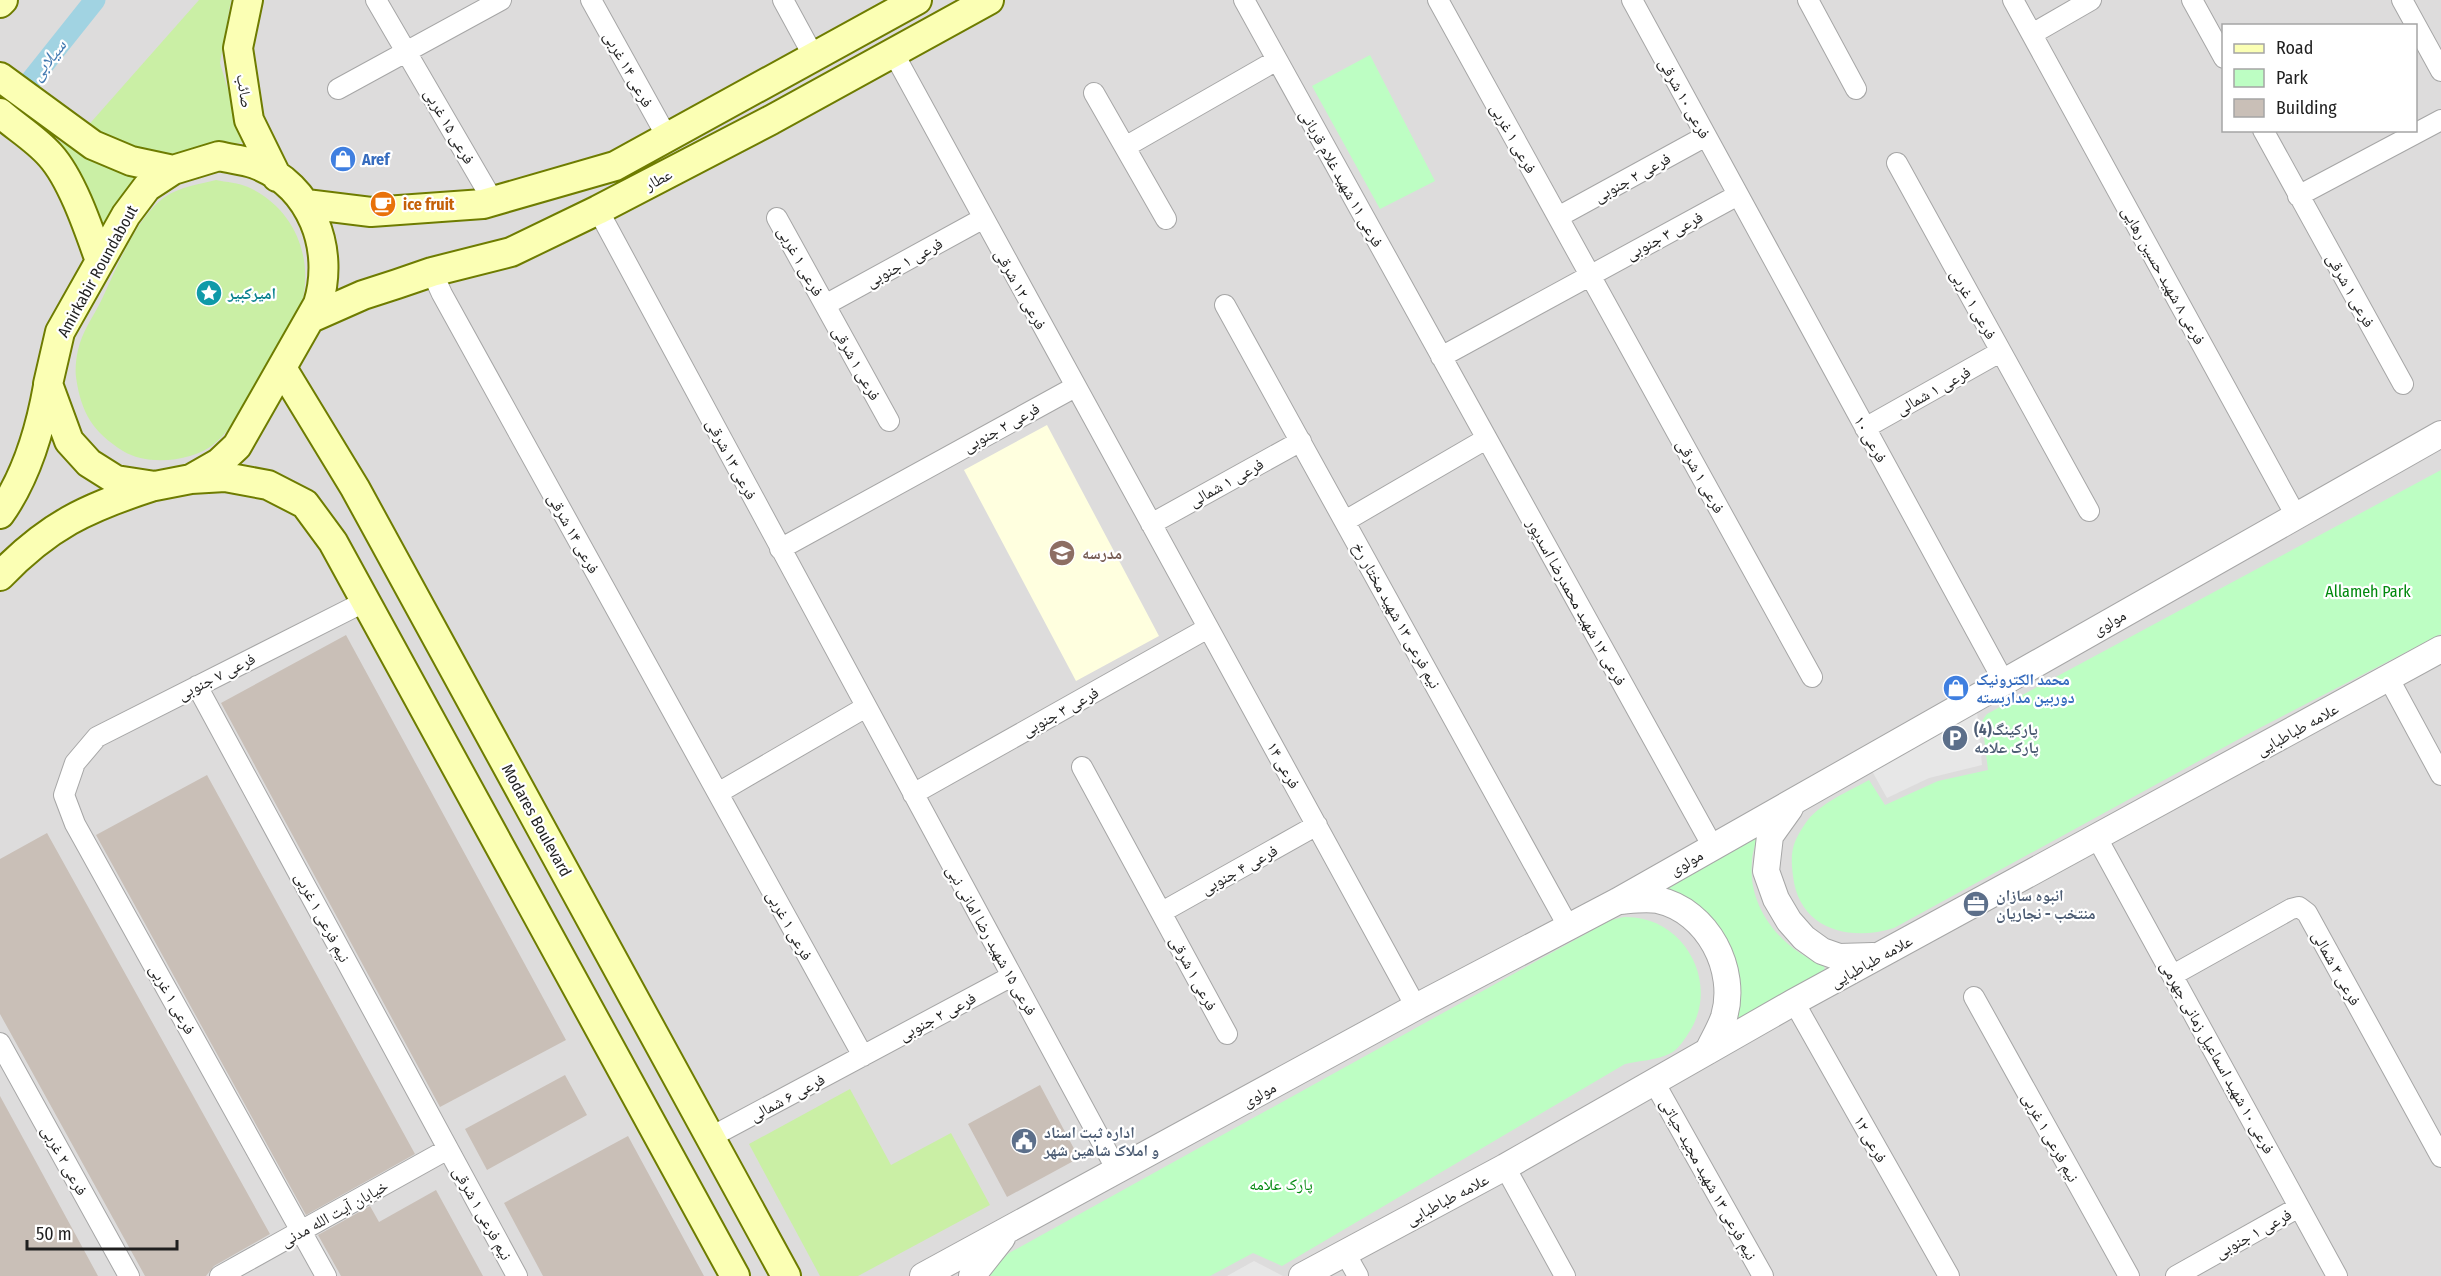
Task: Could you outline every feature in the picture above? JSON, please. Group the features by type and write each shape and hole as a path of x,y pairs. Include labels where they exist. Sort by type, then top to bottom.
{"main road":[{"name":"صائب","path":"248,0 238,48 249,120 277,177"},
{"name":"عطار","path":"306,204 371,212 483,204 615,166 917,0"},
{"name":"عطار","path":"311,318 363,296 432,272 511,252 598,210 737,137 894,54 989,0"},
{"path":"1,78 93,145 131,161 173,170"},
{"path":"722,107 737,137"},
{"path":"0,113 50,155 63,174 86,223 100,261"},
{"name":"Amirkabir Roundabout","path":"219,156 255,164 277,177 286,182 306,204 316,223 324,256 323,289 311,318 237,446 219,463 191,479 155,486 116,480 89,463 69,441 48,384 60,332 126,215 147,187 173,170 219,156"},
{"name":"Modares Boulevard","path":"282,368 355,488 786,1276"},
{"path":"0,513 14,490 40,427 48,384"},
{"path":"191,479 225,477 268,485 305,504 333,542 735,1276"},
{"path":"0,576 47,532 82,513 155,486"}],"street":[{"name":"فرعی ۱۵ غربی","path":"376,0 493,201"},
{"name":"فرعی ۱۴ غربی","path":"591,0 667,137"},
{"path":"783,0 814,57"},
{"name":"فرعی ۱۱ شهید غلام قربانی","path":"1244,0 1441,357"},
{"name":"فرعی ۱ غربی","path":"1438,0 1590,276"},
{"name":"فرعی ۱۰ شرقی","path":"1632,0 1738,195"},
{"path":"1808,0 1856,89"},
{"name":"فرعی ۸ شهید حسین رهایی","path":"2013,0 2296,516"},
{"path":"2032,34 2091,0"},
{"path":"2192,0 2222,56"},
{"path":"2402,0 2415,24"},
{"path":"338,89 495,3"},
{"path":"2417,27 2441,71"},
{"name":"فرعی ۱۲ شرقی","path":"894,54 982,219 1151,524"},
{"path":"1125,147 1277,60"},
{"path":"1094,93 1166,219"},
{"path":"2264,132 2298,196 2441,120"},
{"name":"فرعی ۲ جنوبی","path":"1558,217 1706,136"},
{"name":"فرعی ۱ غربی","path":"1896,163 2000,352"},
{"name":"فرعی ۳ جنوبی","path":"1590,276 1738,195"},
{"name":"فرعی ۱۰","path":"1738,195 2004,682"},
{"name":"فرعی ۱ شرقی","path":"2298,196 2403,384"},
{"name":"فرعی ۱۳ شرقی","path":"598,210 866,707"},
{"name":"فرعی ۱ غربی","path":"777,218 825,305"},
{"name":"فرعی ۱ جنوبی","path":"825,305 982,219"},
{"name":"فرعی ۱۴ شرقی","path":"432,272 453,315 717,793"},
{"path":"1441,357 1590,276"},
{"name":"فرعی ۱ شرقی","path":"1590,276 1812,677"},
{"name":"نیم فرعی ۱۳ شهید مختار رخ","path":"1225,304 1568,926"},
{"name":"فرعی ۱ شرقی","path":"825,305 890,422"},
{"path":"2000,352 2089,511"},
{"name":"فرعی ۱ شمالی","path":"1866,428 2000,352"},
{"name":"فرعی ۱۲ شهید محمدرضا اسدپور","path":"1441,357 1713,847"},
{"name":"فرعی ۲ جنوبی","path":"780,549 1075,387"},
{"name":"مولوی","path":"923,1276 1118,1172 1416,1007 1618,901 2441,434"},
{"path":"1345,521 1486,439"},
{"name":"فرعی ۱ شمالی","path":"1151,524 1301,441"},
{"name":"فرعی ۱۴","path":"1151,524 1416,1007"},
{"name":"فرعی ۷ جنوبی","path":"75,763 97,737 366,601"},
{"name":"فرعی ۳ جنوبی","path":"913,794 1208,628"},
{"name":"علامه طباطبایی","path":"1302,1276 1505,1167 1794,1002 2441,649"},
{"path":"2389,679 2441,775"},
{"name":"نیم فرعی ۱ غربی","path":"197,686 448,1149"},
{"path":"717,793 866,707"},
{"name":"فرعی ۱۵ شهید رضا امانی نبی","path":"866,707 1118,1172"},
{"name":"فرعی ۱ غربی","path":"75,763 64,795 75,824 303,1231"},
{"path":"1082,767 1162,912"},
{"name":"فرعی ۱ غربی","path":"717,793 863,1056"},
{"path":"1795,801 1770,836 1766,872 1780,906 1804,938 1822,951 1839,957 1858,958 1881,955"},
{"name":"فرعی ۴ جنوبی","path":"1162,912 1317,825"},
{"name":"فرعی ۱۰ شهید اسماعیل زمانی جهرمی","path":"2097,838 2337,1276"},
{"path":"1618,901 1658,900 1680,909 1700,924 1717,949 1727,977 1724,1017 1708,1051"},
{"name":"فرعی ۳ شمالی","path":"2173,975 2291,909 2299,907 2307,913 2441,1157"},
{"name":"فرعی ۱ شرقی","path":"1162,912 1227,1034"},
{"name":"فرعی ۲ جنوبی","path":"863,1056 1012,976"},
{"name":"نیم فرعی ۱ غربی","path":"1974,997 2129,1276"},
{"name":"فرعی ۱۲","path":"1794,1002 1948,1276"},
{"name":"فرعی ۲ غربی","path":"0,1043 129,1276"},
{"name":"فرعی ۶ شمالی","path":"711,1137 863,1056"},
{"name":"نیم فرعی ۱۳ شهید مجید حیاتی","path":"1654,1082 1763,1276"},
{"name":"خیابان آیت الله مدنی","path":"220,1276 448,1149"},
{"name":"نیم فرعی ۱ شرقی","path":"448,1149 518,1276"},
{"path":"1505,1167 1565,1276"},
{"name":"فرعی ۱ جنوبی","path":"2176,1276 2300,1207"},
{"path":"303,1231 327,1276"},
{"path":"972,1276 1008,1231"},
{"path":"1345,1253 1358,1276"}],"shaded area":[{"path":"0,0 2441,0 2441,1276 0,1276"},
{"name":"مدرسه","path":"1047,425 1159,636 1076,681 964,470"},
{"name":"پارکینگ(4) پارک علامه","path":"1977,711 1982,765 1929,778 1887,798 1872,771"},
{"path":"1254,1261 1283,1276 1227,1276"}],"green space":[{"path":"199,0 231,0 220,63 244,142 153,159 85,129"},
{"path":"1370,55 1435,181 1380,209 1312,86"},
{"path":"51,137 138,177 100,233"},
{"path":"216,180 248,187 264,196 289,221 303,253 305,288 301,306 239,414 221,438 205,450 182,458 157,460 133,456 113,444 96,429 85,411 78,390 76,374 80,343 128,245 145,217 165,197 190,186"},
{"name":"Allameh Park","path":"2441,470 2441,634 2250,733 1894,928 1877,932 1844,932 1816,919 1805,908 1797,894 1793,876 1793,848 1805,824 1826,804 1869,780 1885,805 1938,781 1988,770 1982,721 1987,714"},
{"path":"1752,836 1757,838 1752,858 1752,878 1755,895 1762,911 1781,938 1794,949 1824,965 1825,972 1739,1020 1734,1017 1736,997 1663,890"},
{"name":"پارک علامه","path":"1624,917 1645,919 1664,927 1680,940 1699,974 1701,994 1697,1015 1686,1036 1672,1053 1659,1058 1625,1064 1282,1266 1253,1253 1210,1276 985,1276 1009,1253 1611,920"},
{"path":"850,1089 891,1165 951,1133 990,1205 858,1276 820,1276 749,1144"}],"building":[{"path":"346,635 566,1040 440,1107 221,703"},
{"path":"207,775 415,1154 306,1215 96,835"},
{"path":"47,833 270,1234 214,1266 206,1276 145,1276 0,1014 0,859"},
{"path":"565,1075 587,1115 487,1170 465,1129"},
{"name":"اداره ثبت اسناد و املاک شاهین شهر","path":"1040,1085 1079,1158 1007,1197 968,1124"},
{"path":"0,1096 35,1160 98,1276 0,1276"},
{"path":"628,1136 704,1276 543,1276 504,1203"},
{"path":"436,1190 483,1276 341,1276 318,1235 370,1206 379,1222"}],"waterway":[{"name":"سیلابی","path":"13,103 95,0"}],"place":[{"name":"Aref","path":"343,159"},
{"name":"ice fruit","path":"383,204"},
{"name":"امیرکبیر","path":"209,293"},
{"name":"مدرسه","path":"1062,553"},
{"name":"محمد الکترونیک دوربین مداربسته","path":"1956,688"},
{"name":"پارکینگ(4) پارک علامه","path":"1955,738"},
{"name":"انبوه سازان منتخب - نجاریان","path":"1976,904"},
{"name":"اداره ثبت اسناد و املاک شاهین شهر","path":"1024,1141"}]}
